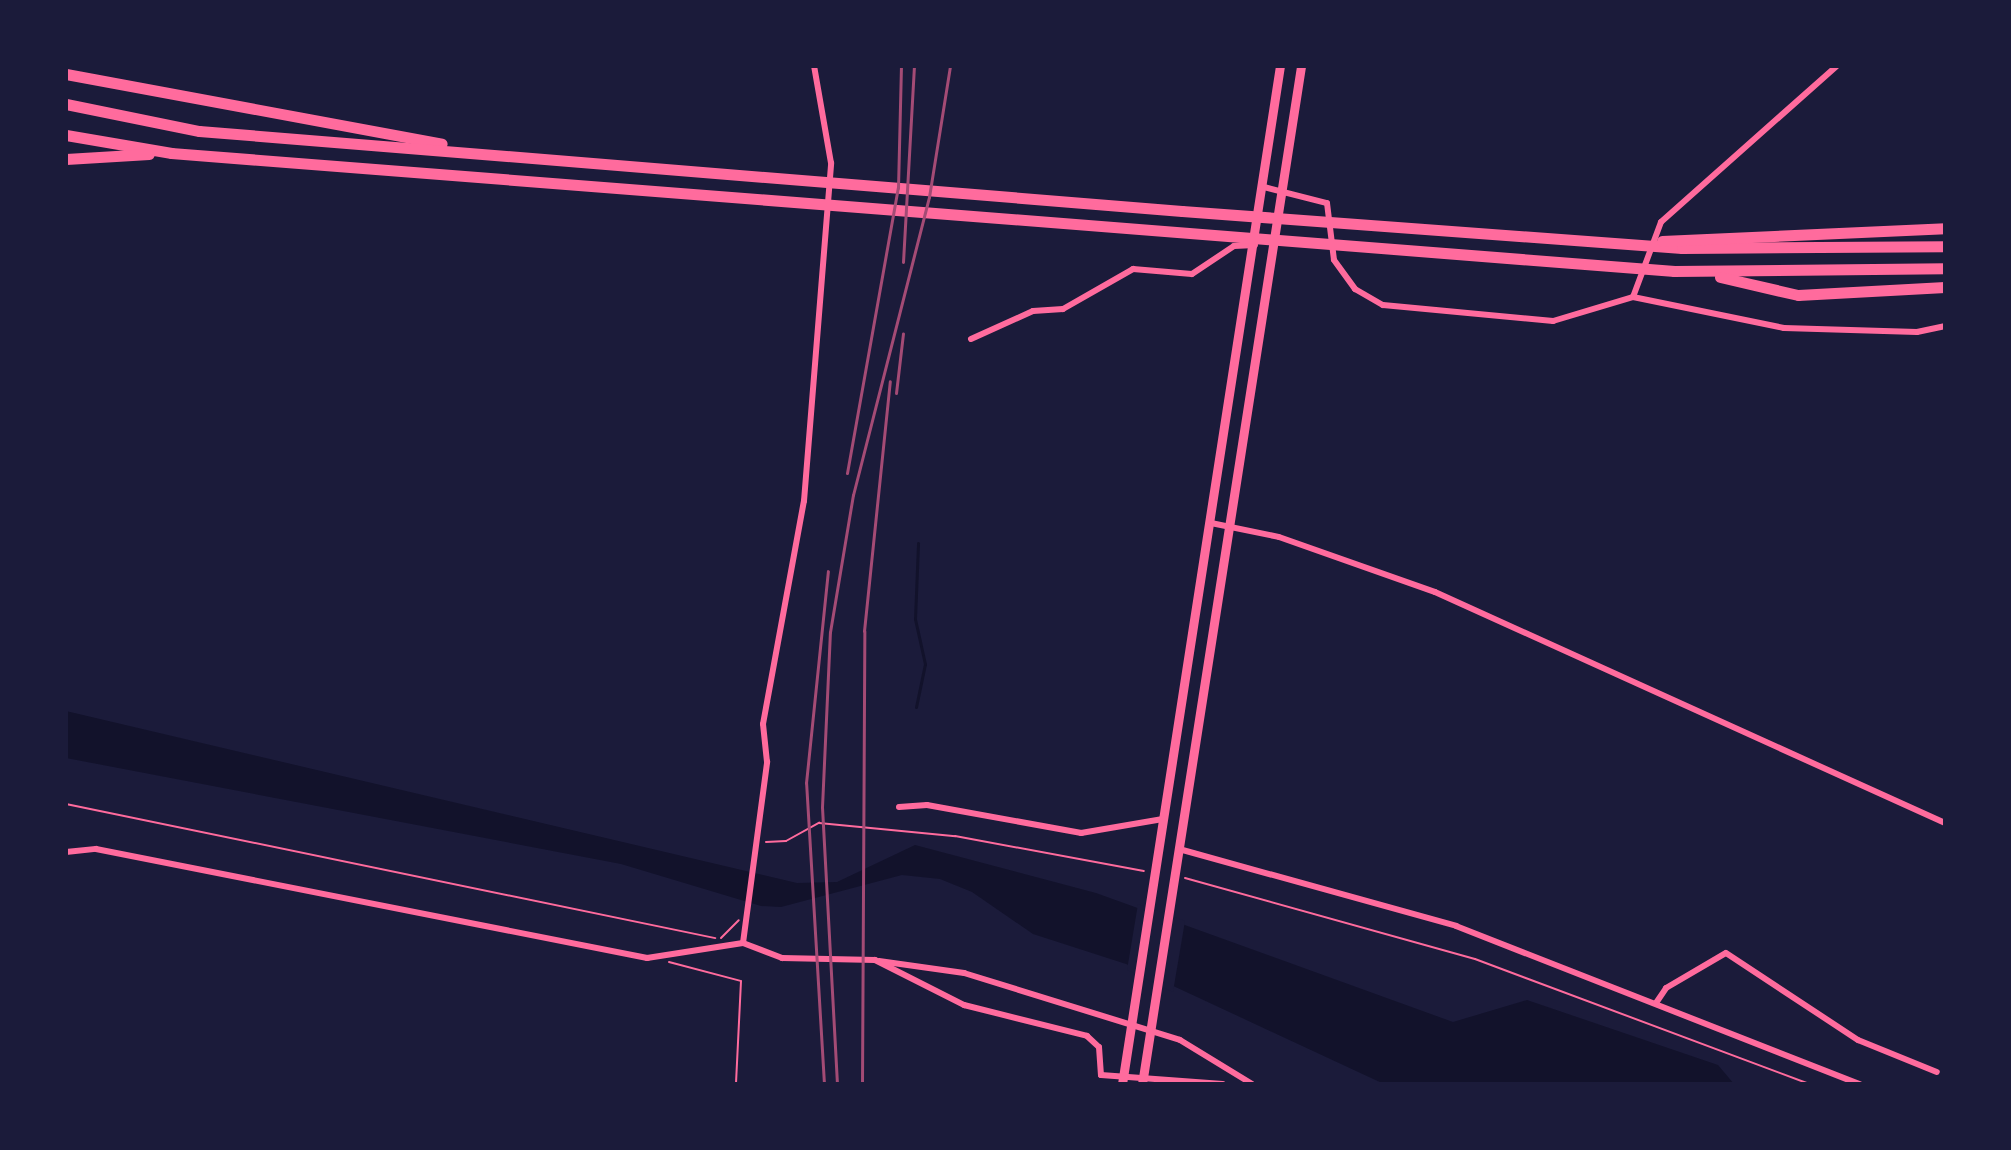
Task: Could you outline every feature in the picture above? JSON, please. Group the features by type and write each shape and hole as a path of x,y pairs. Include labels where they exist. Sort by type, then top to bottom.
{"highway":[{"path":"66,74 497,155"},
{"path":"66,104 199,131 1182,211 1638,243 1945,246"},
{"path":"66,135 171,153 949,210 1630,268 1696,272 1945,268"},
{"path":"66,159 171,153"},
{"path":"1683,244 1945,228"},
{"path":"1696,272 1798,295 1945,287"}],"main road":[{"path":"1122,1081 1255,245 1280,66"},
{"path":"1142,1082 1301,66"}],"street":[{"path":"743,943 767,762 763,724 804,501 831,163 814,66"},
{"path":"1633,297 1661,222 1837,66"},
{"path":"1264,187 1327,203 1334,260 1355,289 1383,305 1553,321 1633,297 1784,328 1917,332 1945,326"},
{"path":"971,339 1033,311 1063,309 1133,269 1192,274 1234,246 1255,245"},
{"path":"1211,523 1279,537 1435,592 1945,823"},
{"path":"899,807 927,805 1081,833 1163,819"},
{"path":"66,853 96,849 647,958 743,943 782,958 875,960 964,973 1180,1040 1252,1084"},
{"path":"1178,854 1456,926 1860,1084"},
{"path":"1656,1003 1666,988 1726,953 1858,1040 1937,1072"},
{"path":"875,960 964,1005 1087,1036 1099,1047 1101,1075 1122,1081 1223,1084"}],"path":[{"path":"66,804 720,939 747,909"},
{"path":"757,843 786,841 819,823 955,836 1155,873"},
{"path":"1171,876 1475,959 1809,1084"},
{"path":"647,958 741,981 736,1084"}],"shaded area":[{"path":"66,711 797,883 837,882 915,845 1096,893 1453,1022 1527,1000 1718,1065 1734,1084 1384,1084 1126,964 1033,934 972,892 940,879 902,875 781,907 761,906 621,864 66,758"}],"pier":[{"path":"1138,904 1185,921 1173,992 1127,970"}],"waterway":[{"path":"916,707 925,664 915,619 918,543"}],"railway":[{"path":"847,473 898,188 901,66"},
{"path":"903,262 914,66"},
{"path":"837,1084 822,807 830,632 853,495 929,197 950,66"},
{"path":"896,393 903,333"},
{"path":"862,1084 864,631 890,381"},
{"path":"824,1084 806,783 828,571"}]}
